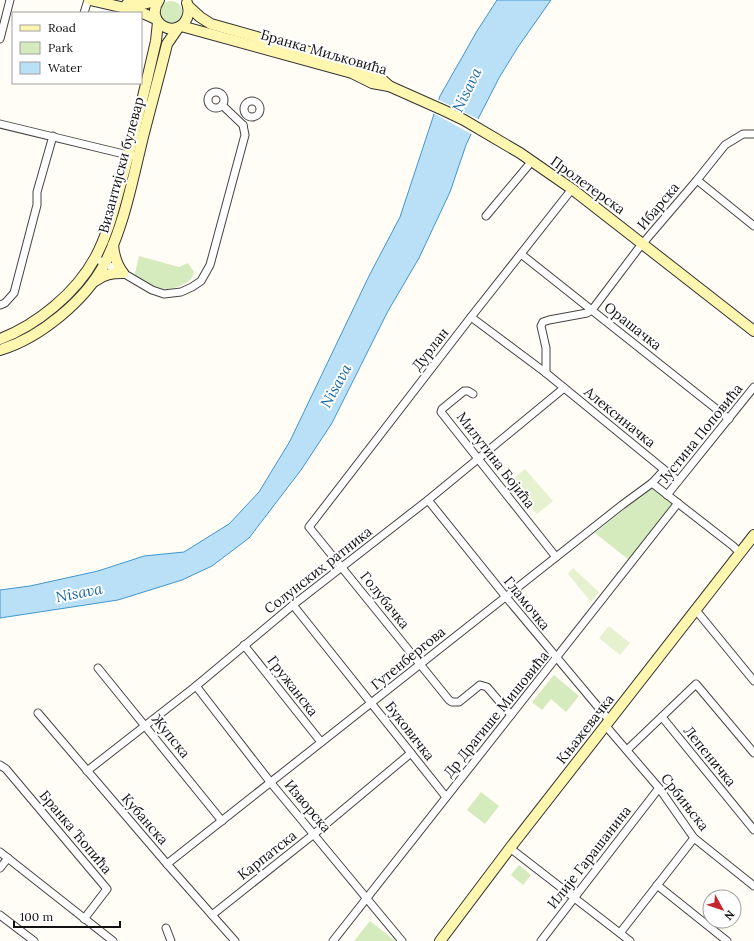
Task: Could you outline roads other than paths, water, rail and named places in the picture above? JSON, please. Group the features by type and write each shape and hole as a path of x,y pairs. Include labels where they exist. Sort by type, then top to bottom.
{"street":[{"path":"0,39 10,0"},
{"path":"84,12 89,0 140,12"},
{"path":"111,4 140,5 158,0"},
{"name":"Византијски булевар","path":"0,350 23,340 49,325 71,306 90,285 105,264 120,227 156,41 157,21 154,9 158,0"},
{"name":"Византијски булевар","path":"0,339 20,331 43,316 64,298 84,275 95,258 110,224 134,156 167,46 179,27 188,17 186,2"},
{"name":"Бранка Миљковића","path":"186,2 200,17 211,24 334,59 369,71 376,74 389,86"},
{"path":"142,13 157,21"},
{"name":"Бранка Миљковића","path":"157,21 169,29 179,27 196,31 352,73 372,83 389,86"},
{"name":"Пролетерска","path":"389,86 464,120 532,161 572,189 754,331"},
{"path":"95,258 146,287 164,294 171,294 186,290 201,281 210,265 245,135 243,125 222,105"},
{"path":"243,125 248,117"},
{"path":"0,124 134,156"},
{"name":"Ибарска","path":"592,310 643,244 725,145 743,134 754,134"},
{"path":"0,305 5,303 14,293 37,205 37,192 53,136"},
{"path":"486,216 532,161"},
{"path":"697,180 754,226"},
{"name":"Дурлан","path":"309,527 572,189"},
{"path":"113,244 117,265 123,273"},
{"name":"Орашачка","path":"521,254 729,419"},
{"path":"90,285 100,277 108,274 123,273"},
{"path":"546,373 546,348 541,326 543,322 587,313 592,310"},
{"name":"Алексиначка","path":"471,317 546,373 678,481"},
{"name":"Јустина Поповића","path":"667,495 754,387"},
{"name":"Солунских ратника","path":"87,771 196,686 244,645 428,500 564,388"},
{"name":"Милутина Бојића","path":"473,394 468,391 464,391 442,409 441,412 556,557"},
{"name":"Гутенбергова","path":"167,864 321,742 372,704 420,664 622,505 652,483 664,470"},
{"path":"652,483 740,553"},
{"name":"Гламочка","path":"428,500 607,723"},
{"name":"Др Драгише Мишовића","path":"332,941 678,503"},
{"name":"Голубачка","path":"309,527 449,700 452,702 459,702 480,685 487,687 511,715"},
{"name":"Књажевачка","path":"440,941 510,848 754,535"},
{"name":"Буковичка","path":"293,606 446,797"},
{"path":"695,609 754,681"},
{"name":"Гружанска","path":"244,645 321,742"},
{"name":"Жупска","path":"98,668 222,821"},
{"path":"627,750 696,684 754,753"},
{"name":"Изворска","path":"196,686 271,783 402,941"},
{"name":"Кубанска","path":"38,713 234,941"},
{"name":"Лепеничка","path":"662,717 754,830"},
{"name":"Србињска","path":"607,723 627,750 659,788 694,838 754,886"},
{"name":"Карпатска","path":"212,915 314,834 411,753"},
{"name":"Бранка Ћопића","path":"0,765 6,769 107,889 84,919"},
{"name":"Илије Гарашанина","path":"540,941 659,788"},
{"path":"620,933 694,838"},
{"path":"510,848 630,941"},
{"path":"0,852 113,941"},
{"path":"0,868 8,858"},
{"path":"657,886 727,941"},
{"path":"0,915 34,941"},
{"path":"166,928 171,941"}],"water":[{"name":"Nisava","path":"497,0 551,0 518,47 499,78 466,145 450,192 419,258 388,311 332,423 301,470 249,538 212,566 182,580 118,600 0,618 0,590 30,586 98,571 144,556 184,552 229,524 259,492 290,441 369,276 400,217 440,96 477,31"}]}
